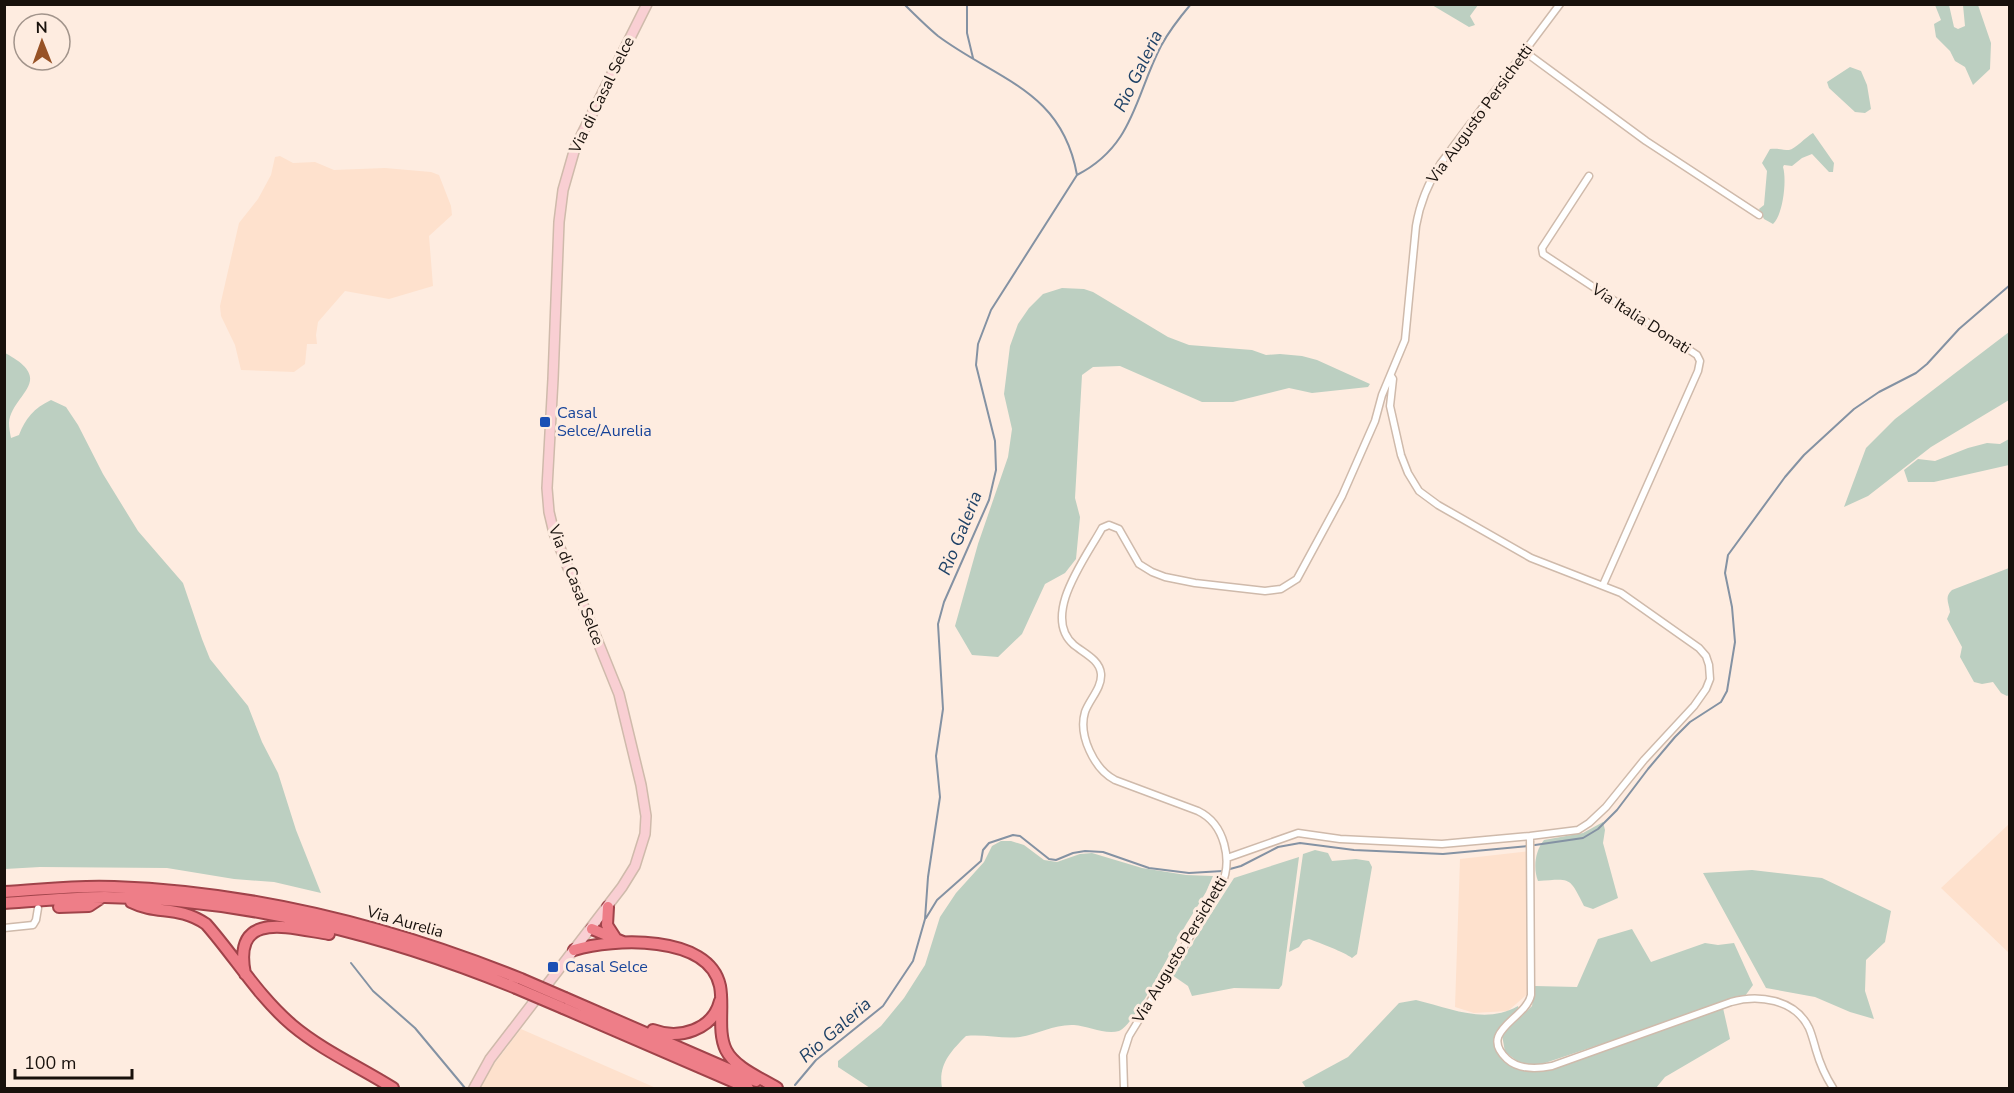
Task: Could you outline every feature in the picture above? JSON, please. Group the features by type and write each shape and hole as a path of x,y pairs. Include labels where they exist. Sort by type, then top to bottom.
{"highway":[{"path":"4,886 49,884 75,886"},
{"name":"Via Aurelia","path":"4,892 75,886 178,891 234,898 308,912 383,931 444,949 519,984 772,1089"},
{"path":"4,910 89,906 101,897"},
{"name":"Via Aurelia","path":"4,903 101,897 173,901 241,910 323,926 377,940 519,984"},
{"path":"123,898 139,906 180,911 206,924 246,977 283,1016 313,1041 393,1089"},
{"path":"608,907 607,925 616,942"},
{"path":"246,977 242,955 244,945 256,931 264,927 282,926 377,940"},
{"path":"592,929 598,938 616,942 674,947 697,954 705,960 715,973 720,985 723,1039 728,1052 743,1067 777,1089"},
{"path":"574,950 616,942"},
{"path":"564,1003 594,1005 654,1030 671,1034 689,1032 707,1023 716,1014 721,996"},
{"name":"Via Aurelia","path":"564,1003 748,1089"}],"main road":[{"name":"Via di Casal Selce","path":"474,1089 490,1059 592,929 626,881 639,855 646,825 644,799 618,694 554,533 546,488 559,222 563,190 575,148 646,4"}],"street":[{"name":"Via Augusto Persichetti","path":"1124,1089 1123,1055 1129,1036 1221,886 1226,874 1227,861 1217,827 1206,815 1115,780 1103,773 1096,764 1088,745 1084,721 1086,709 1099,684 1100,671 1094,661 1066,636 1062,613 1065,596 1102,528 1109,525 1119,529 1139,564 1160,576 1195,583 1276,590 1290,585 1302,571 1342,496 1375,421 1406,332 1416,226 1424,194 1441,163 1560,4"},
{"path":"1526,52 1646,141 1759,215"},
{"name":"Via Italia Donati","path":"1589,176 1542,248 1543,254 1697,355 1700,361 1698,371 1603,585"},
{"path":"1227,861 1298,833 1340,839 1429,844 1530,839 1572,831 1594,819 1694,706 1709,683 1709,665 1700,648 1621,593 1531,558 1438,505 1419,491 1401,455 1390,406 1393,379 1390,375"},
{"path":"1530,839 1531,995 1526,1006 1503,1028 1498,1036 1499,1048 1511,1062 1530,1068 1552,1066 1731,1002 1758,998 1786,1006 1804,1020 1823,1070 1833,1089"},
{"path":"4,928 33,925 38,908"}],"shaded area":[{"path":"280,156 293,163 315,162 334,170 385,168 431,172 439,175 451,206 452,215 429,236 433,286 389,299 345,291 318,322 317,344 307,344 305,364 294,372 241,370 235,345 221,316 220,306 239,223 258,199 271,175 275,157"},
{"path":"2009,824 2009,953 1941,888"},
{"path":"1531,851 1531,991 1508,1011 1474,1013 1455,1007 1460,859"},
{"path":"521,1029 656,1088 479,1088"}],"green space":[{"path":"1432,5 1478,5 1470,16 1475,25 1469,27"},
{"path":"1935,5 1949,5 1954,27 1958,29 1965,26 1963,5 1978,5 1991,43 1990,69 1973,85 1965,67 1955,61 1950,51 1936,37 1934,24 1941,20"},
{"path":"1850,67 1861,71 1867,85 1871,109 1865,113 1855,112 1829,88 1827,82"},
{"path":"1813,133 1834,163 1833,172 1829,172 1812,154 1792,166 1784,165 1783,197 1779,213 1773,224 1764,219 1759,209 1764,205 1767,171 1762,163 1770,149 1789,150"},
{"path":"1062,288 1084,289 1093,292 1168,337 1189,345 1252,350 1266,355 1302,356 1317,360 1370,384 1368,387 1312,393 1289,388 1233,402 1202,402 1120,366 1093,367 1082,375 1075,498 1080,517 1076,559 1065,573 1045,584 1022,634 998,657 972,655 955,626 978,544 1008,457 1012,429 1004,394 1010,346 1018,324 1029,308 1043,294"},
{"path":"2009,332 2009,400 1931,447 1868,496 1844,507 1866,448 1895,419"},
{"path":"5,353 20,363 28,372 30,380 28,388 12,413 9,423 11,438 19,435 31,414 45,403 51,400 66,407 138,531 183,583 210,659 248,706 262,742 278,773 296,830 321,893 274,882 234,879 167,868 5,869"},
{"path":"2009,439 2009,465 1934,482 1908,482 1904,470 1918,459 1935,461 1968,448 1987,443 2000,444"},
{"path":"2009,568 2010,694 2007,696 2001,693 1993,682 1982,684 1974,682 1960,657 1962,647 1947,619 1950,612 1948,598 1952,590"},
{"path":"1603,822 1605,830 1603,843 1618,898 1593,909 1584,906 1572,884 1563,880 1538,881 1536,860 1544,840 1583,833"},
{"path":"1001,841 1024,845 1044,860 1057,862 1080,854 1092,853 1142,868 1186,875 1213,876 1143,1003 1126,1026 1119,1031 1108,1032 1067,1025 1020,1037 966,1036 946,1059 942,1072 942,1088 870,1088 838,1067 838,1061 881,1026 904,998 925,965 940,917 956,893 984,862 992,846"},
{"path":"1315,850 1328,853 1332,861 1356,859 1369,861 1372,867 1357,954 1352,958 1309,939 1289,952 1303,854"},
{"path":"1299,857 1282,985 1279,989 1234,988 1192,996 1188,986 1172,975 1234,878"},
{"path":"1752,870 1822,878 1891,911 1885,942 1866,960 1865,991 1874,1019 1850,1012 1815,997 1766,988 1703,873"},
{"path":"1632,929 1651,962 1705,943 1718,945 1734,943 1753,985 1745,996 1539,1065 1521,1064 1505,1052 1502,1035 1532,1006 1535,986 1577,987 1598,939"},
{"path":"1416,1000 1480,1015 1506,1012 1518,1006 1519,1010 1495,1045 1507,1063 1522,1070 1532,1071 1562,1066 1723,1008 1730,1039 1665,1077 1656,1088 1306,1088 1302,1082 1348,1057 1399,1003"}],"waterway":[{"path":"904,4 938,36 1024,90 1042,105 1057,124 1069,146 1077,175"},
{"path":"967,4 967,33 973,58"},
{"name":"Rio Galeria","path":"795,1085 816,1060 883,1006 913,961 925,919 928,877 940,797 936,756 943,709 938,624 944,602 989,500 996,470 995,441 976,365 978,344 991,310 1077,175 1111,150 1122,135 1161,46 1191,4"},
{"path":"1535,845 1583,838 1598,829 1617,810 1675,737 1690,722 1721,702 1727,691 1735,642 1732,607 1725,573 1728,555 1785,477 1804,455 1854,409 1879,392 1916,373 1927,364 1959,329 2010,285"},
{"path":"926,918 937,900 981,861 983,850 989,843 1013,835 1020,836 1049,859 1056,860 1085,851 1103,852 1149,868 1189,873 1223,871"},
{"path":"1230,869 1241,866 1278,847 1300,843 1354,850 1443,854 1528,846"},
{"path":"351,963 373,991 415,1028 465,1088"}],"place":[{"name":"Casal Selce/Aurelia","path":"545,422"},
{"name":"Casal Selce","path":"553,967"}]}
